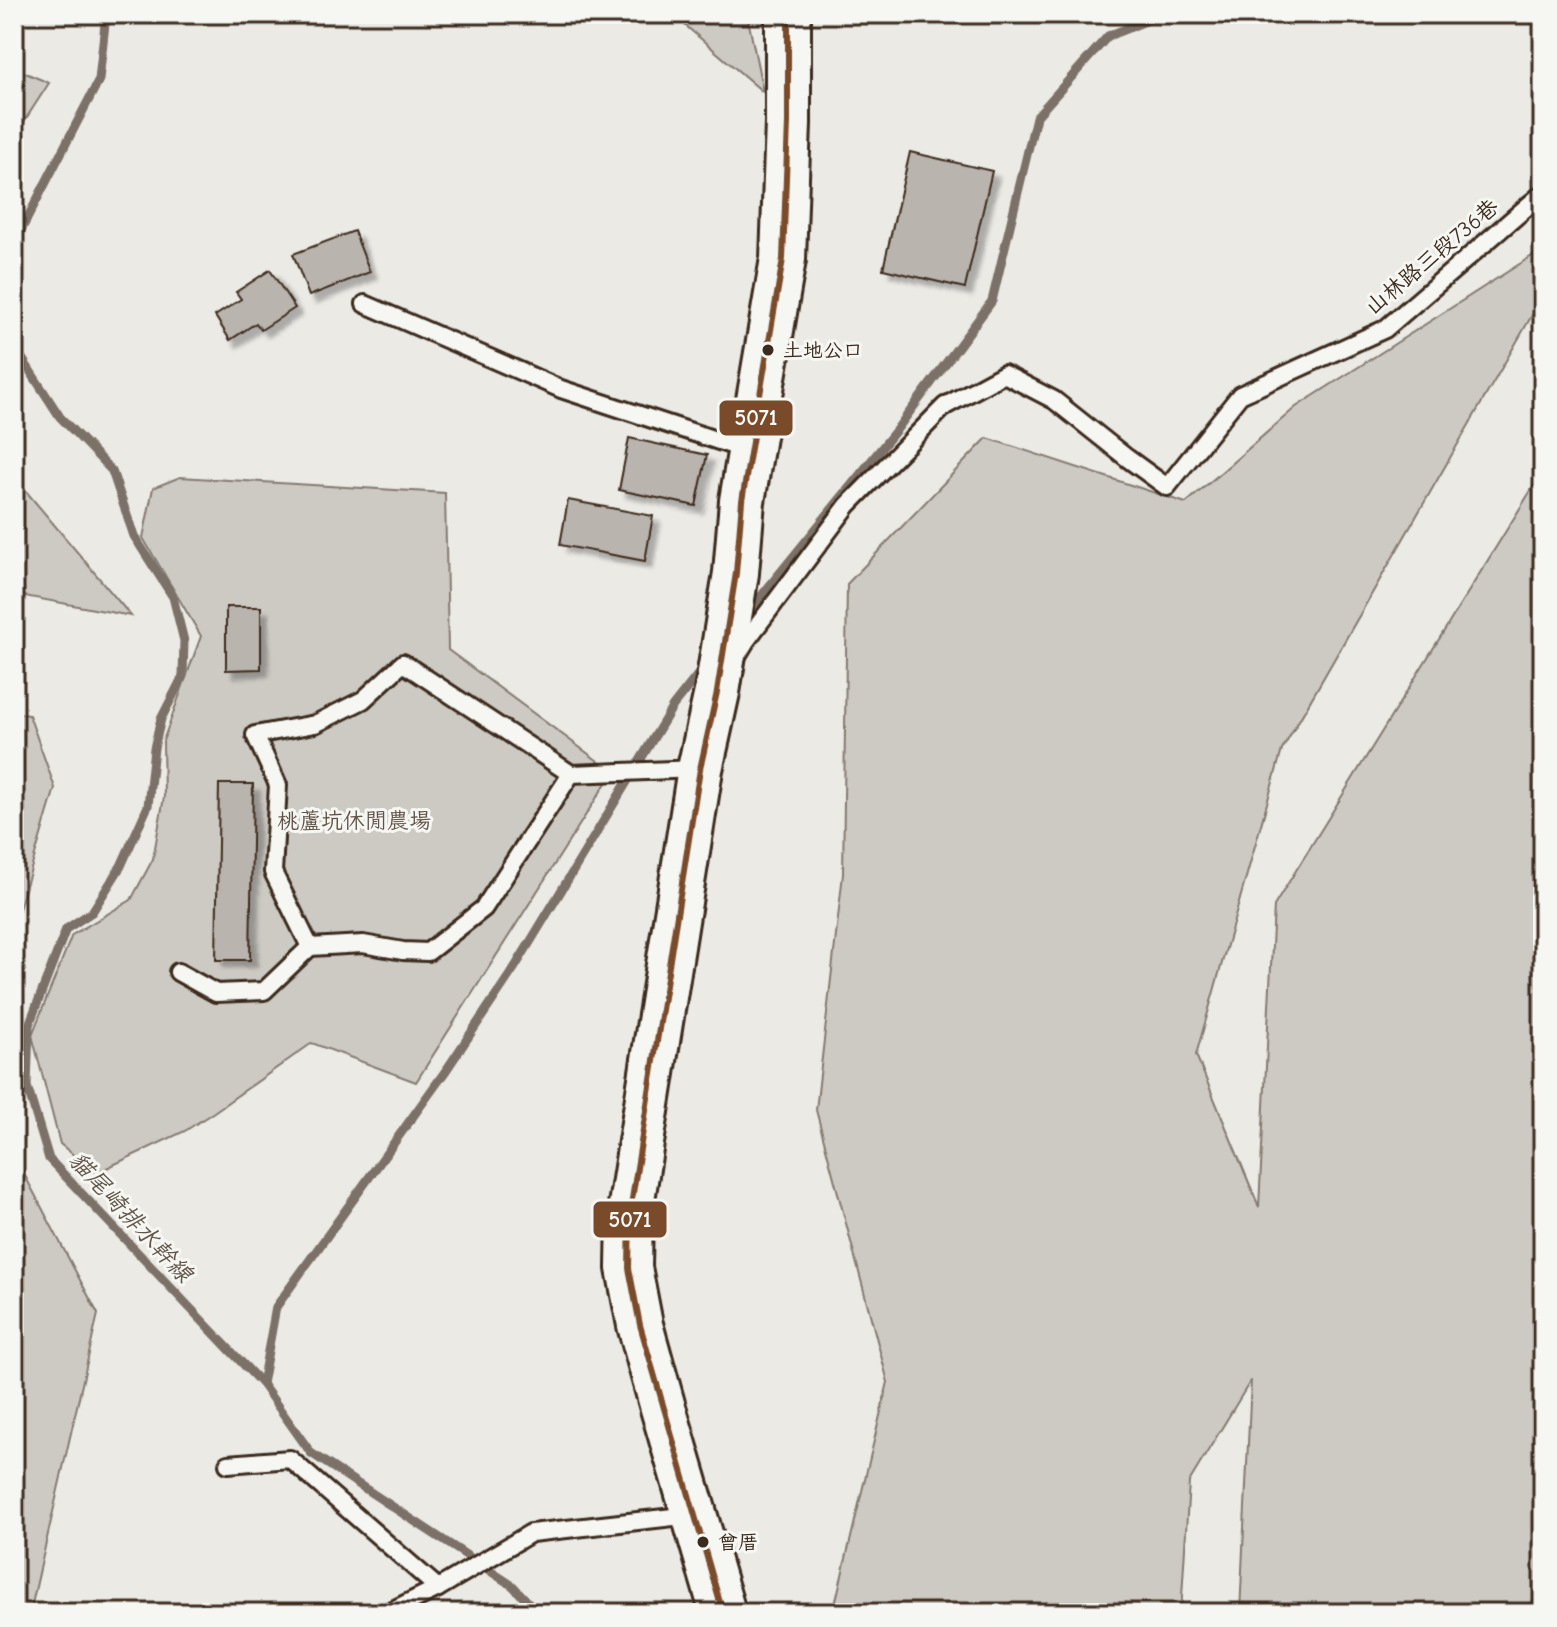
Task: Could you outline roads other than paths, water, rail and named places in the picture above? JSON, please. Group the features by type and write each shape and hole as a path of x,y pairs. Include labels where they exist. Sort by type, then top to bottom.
{"main road":[{"path":"723,1613 640,1325 629,1268 630,1212 700,769 717,692 736,573 742,501 783,259 788,14"}],"lane":[{"name":"山林路三段736巷","path":"717,692 746,641 848,505 945,406 1004,374 1054,400 1167,487 1240,395 1385,329 1543,193"},
{"path":"365,304 561,389 751,451"},
{"path":"310,947 273,872 278,785 255,735 315,724 363,700 403,663 571,774 700,769"},
{"path":"178,972 216,993 264,991 310,947 363,944 428,952 484,908 571,774"},
{"path":"228,1464 290,1459 438,1588"},
{"path":"387,1613 438,1588 531,1533 694,1515"}],"waterway":[{"name":"貓尾崎排水幹線","path":"14,244 99,80 106,14"},
{"path":"745,616 897,429 992,301 1036,117 1108,36 1163,14"},
{"name":"貓尾崎排水幹線","path":"14,346 60,417 112,471 134,536 173,597 184,641 183,676 161,719 154,748 148,806 121,866 92,912 66,929 29,1025 27,1086 49,1159 262,1384 311,1453 513,1586 538,1613"},
{"path":"262,1384 276,1307 447,1069 515,967 673,706 703,668"}],"place":[{"name":"土地公口","path":"768,350"},
{"name":"曾厝","path":"703,1542"}],"park label":[{"name":"桃蘆坑休閒農場","path":"354,821"}]}
